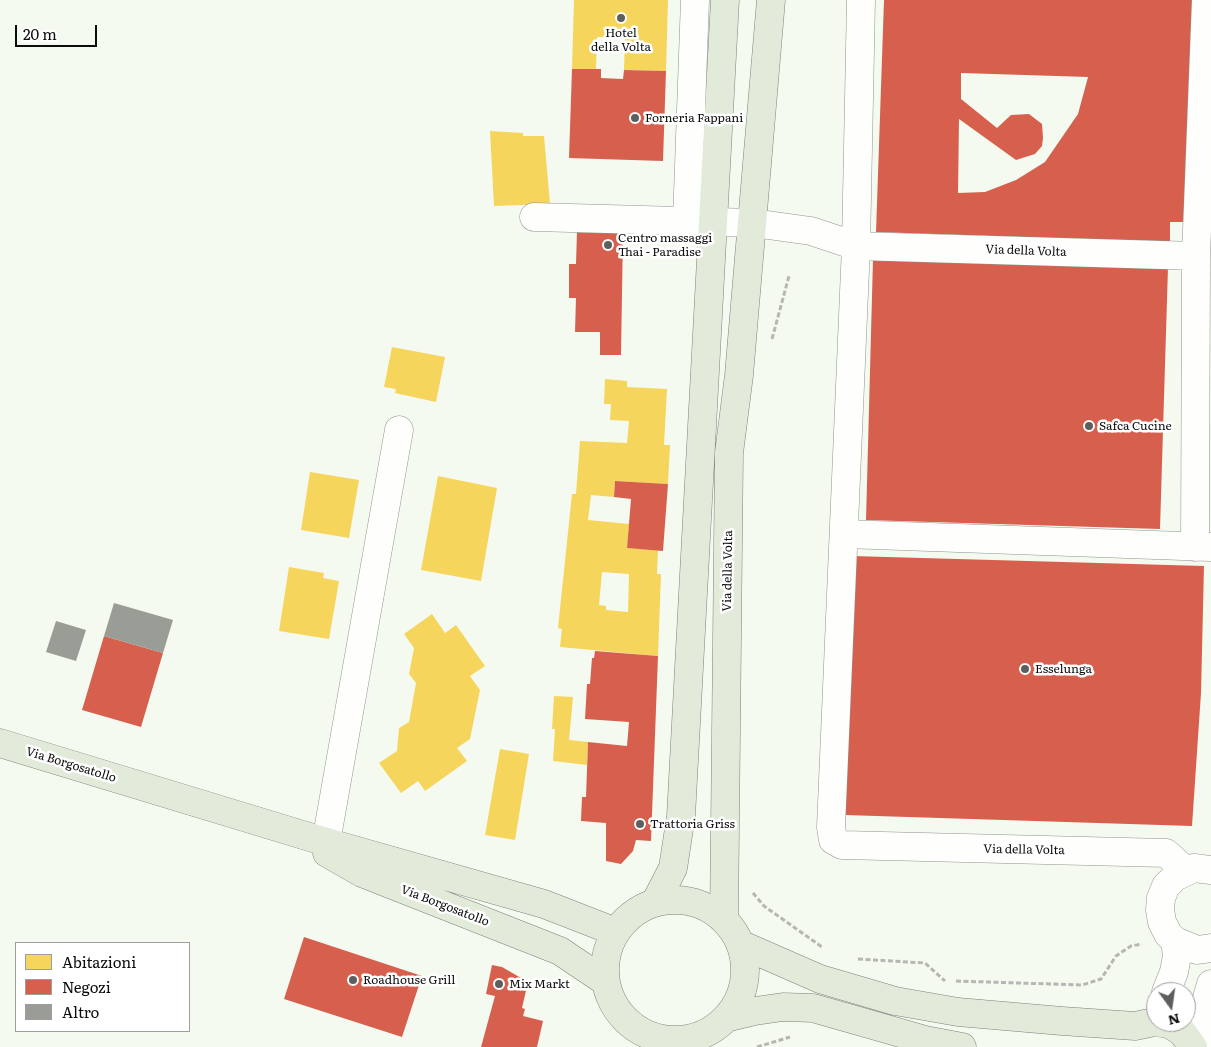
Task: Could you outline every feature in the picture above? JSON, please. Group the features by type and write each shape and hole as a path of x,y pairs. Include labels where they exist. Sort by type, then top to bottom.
{"main road":[{"path":"655,903 673,868 681,816 725,0"},
{"name":"Via della Volta","path":"724,920 729,453 739,375 753,224 771,0"},
{"name":"Via Borgosatollo","path":"0,744 326,842 544,904 616,932"},
{"name":"Via Borgosatollo","path":"285,829 362,873 560,951 606,982"},
{"path":"710,1032 736,1005 742,990 744,959 740,944 724,920 709,909 692,903 674,900 655,903 627,919 616,932 608,948 605,964 606,982 612,1001 624,1018 637,1029 654,1037 671,1040 689,1039 710,1032 755,1010 783,1007 812,1008 925,1040 962,1047"},
{"path":"740,944 820,978 895,1001 958,1012 1146,1021"},
{"path":"624,1018 627,1047"},
{"path":"1116,1047 1124,1034 1146,1022"},
{"path":"1182,1032 1193,1047"}],"street":[{"path":"687,221 695,0"},
{"name":"Via della Volta","path":"861,0 856,246 831,827 833,840 842,845 1166,853 1198,870"},
{"path":"844,534 1205,547 1196,256 1206,0"},
{"name":"Via della Volta","path":"534,217 753,224 811,231 856,246 1196,256"},
{"path":"326,842 399,430"},
{"name":"Via della Volta","path":"1175,941 1168,934 1162,922 1161,898 1166,886 1175,877 1198,870"},
{"path":"1175,941 1196,950 1211,948"},
{"path":"1170,982 1177,956 1175,941"},
{"path":"1198,1047 1201,1019 1211,984"}],"path":[{"path":"750,888 764,906 827,951"},
{"path":"848,959 925,963 944,981 1076,986 1102,979 1116,956 1137,944 1148,946 1152,950 1158,966 1170,982"},
{"path":"757,1047 771,1041 797,1037"}],"building: Abitazioni":[{"name":"Hotel della Volta","path":"574,0 668,0 666,71 624,70 625,37 597,37 596,69 572,69"},
{"path":"490,131 523,133 523,136 544,136 550,204 494,206"},
{"path":"392,347 445,357 436,402 395,393 396,389 384,387"},
{"path":"605,379 627,381 627,387 667,389 664,445 670,445 668,484 615,481 614,497 591,495 588,520 629,524 627,548 658,550 657,574 661,574 658,656 560,647 562,629 558,628 572,494 576,494 580,441 627,443 629,421 610,420 611,404 604,404","holes":["602,572 629,574 628,612 606,610 606,606 599,605"]},
{"path":"310,472 359,480 349,538 301,530"},
{"path":"438,476 497,488 481,581 421,570"},
{"path":"289,567 324,573 323,578 339,581 329,639 279,631"},
{"path":"432,614 445,633 456,625 485,666 470,676 480,690 470,739 457,748 467,761 425,791 418,781 401,793 379,763 397,751 399,728 409,722 416,683 409,674 414,648 404,634"},
{"path":"554,696 573,697 569,740 588,742 587,765 553,761 555,729 552,729"},
{"path":"500,749 529,754 515,840 485,835"}],"building: Negozi":[{"path":"884,0 1194,0 1187,222 1170,222 1170,242 876,232","holes":["961,73 1088,77 1078,114 1045,162 1016,180 985,192 958,193 959,119 1016,160 1035,154 1042,146 1043,138 1042,124 1029,114 1011,115 997,128 961,99"]},
{"path":"572,69 601,69 601,78 623,79 624,70 666,71 663,161 569,158"},
{"path":"577,231 623,232 621,355 600,355 600,332 575,332 576,298 569,298 569,264 576,264"},
{"path":"873,259 1168,267 1160,529 866,520"},
{"path":"615,481 668,484 663,551 627,548 631,499 614,497"},
{"name":"Esselunga","path":"852,556 1204,566 1201,693 1192,826 845,815"},
{"path":"104,636 163,653 141,727 82,710"},
{"path":"595,651 658,656 651,841 636,840 633,851 621,864 606,861 606,823 581,821 582,797 586,797 588,742 627,746 629,722 585,719 587,684 590,684 592,658 594,658"},
{"path":"304,937 422,976 402,1037 284,999"},
{"path":"492,965 502,967 528,982 522,1008 525,1009 523,1016 543,1021 537,1047 481,1047 495,996 486,994"}],"building: Altro":[{"path":"114,603 173,620 163,653 104,636"},
{"path":"56,621 86,630 76,661 46,652"}],"place":[{"name":"Hotel della Volta","path":"621,18"},
{"name":"Forneria Fappani","path":"635,118"},
{"name":"Centro massaggi Thai - Paradise","path":"608,245"},
{"name":"Safca Cucine","path":"1089,426"},
{"name":"Esselunga","path":"1025,669"},
{"name":"Trattoria Griss","path":"640,824"},
{"name":"Roadhouse Grill","path":"353,980"},
{"name":"Mix Markt","path":"499,984"}]}
